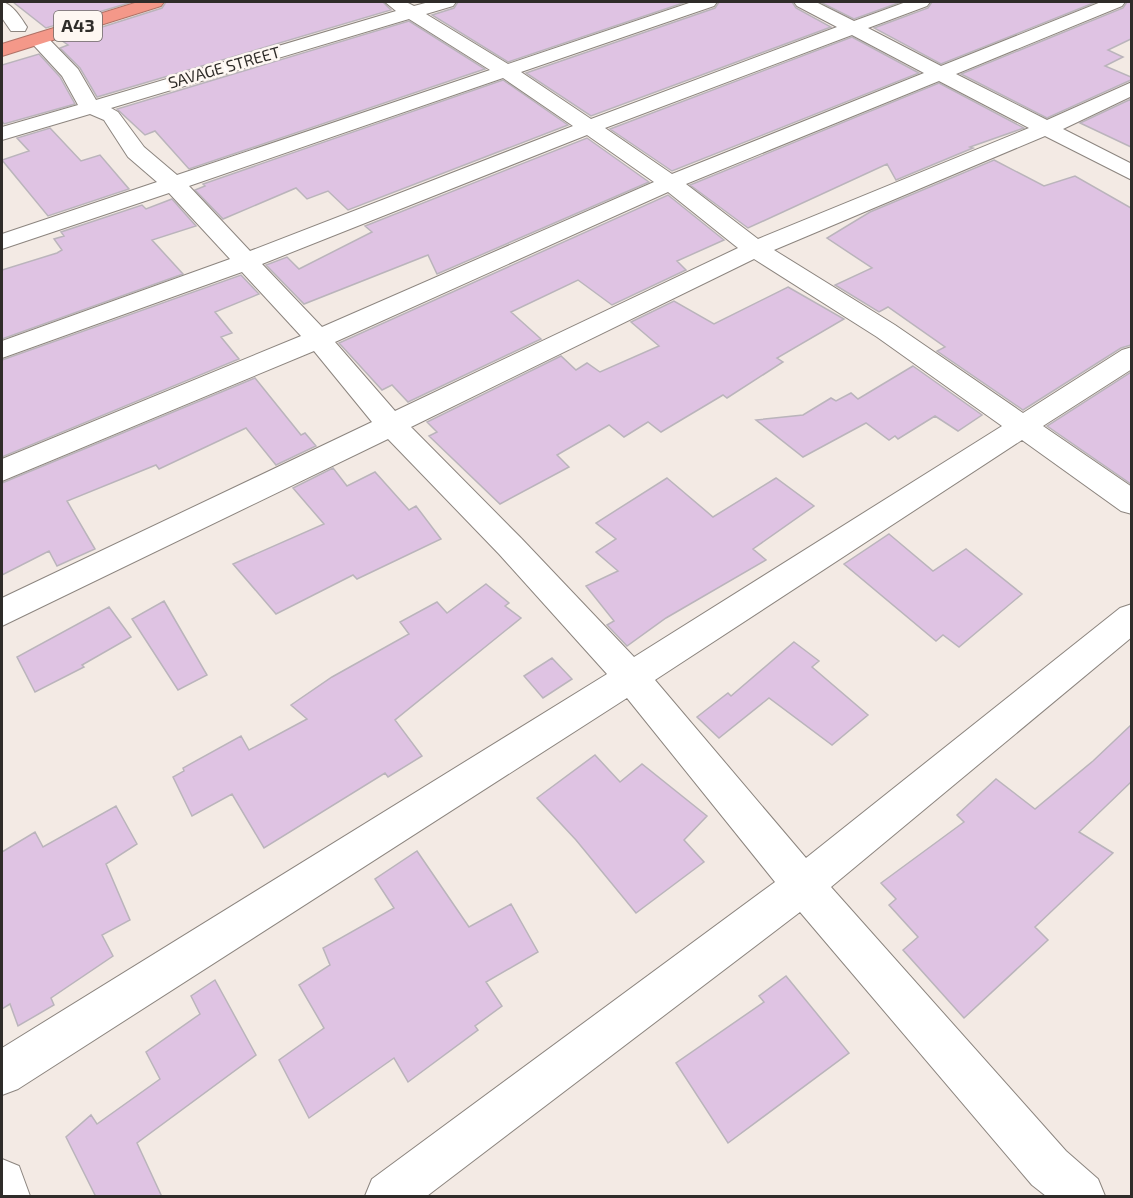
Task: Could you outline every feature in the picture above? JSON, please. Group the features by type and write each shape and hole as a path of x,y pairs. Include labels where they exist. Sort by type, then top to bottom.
{"highway":[{"name":"A43","path":"2,50 19,32 100,2"},
{"name":"A43","path":"19,32 155,2"}],"street":[{"name":"SAVAGE STREET","path":"2,134 403,7 447,2"},
{"path":"2,242 708,2"},
{"path":"803,2 1131,173"},
{"path":"2,350 245,262 589,127 921,2"},
{"path":"2,471 318,339 670,183 936,73 1116,2"},
{"path":"2,7 19,32 70,73 89,106 111,116 136,152 174,184 318,339 390,425 510,546 631,677 803,885 1049,1168 1081,1197"},
{"path":"403,7 506,71 589,127 670,183 755,249 886,331 1131,503"},
{"path":"2,613 755,249 1045,129 1131,88"},
{"path":"2,1073 631,677 1131,356"},
{"path":"389,1197 803,885 1131,617"},
{"path":"2,1183 6,1197"}],"building":[{"path":"13,2 132,2 46,28"},
{"path":"166,2 383,2 391,10 97,97 80,68 60,48 68,45 61,40 162,8"},
{"path":"458,2 686,2 508,62 432,15 454,8"},
{"path":"719,2 792,2 796,8 831,27 591,116 526,73 715,8"},
{"path":"820,2 901,2 854,19"},
{"path":"932,2 1096,2 941,64 874,28 928,8"},
{"path":"1127,2 1131,2 1131,39 1108,50 1123,57 1105,66 1131,77 1131,80 1047,118 961,74 1123,8"},
{"path":"409,21 485,69 189,169 155,131 145,135 117,109"},
{"path":"852,37 919,73 672,171 610,129"},
{"path":"39,54 60,77 75,104 4,124 2,121 2,65"},
{"path":"503,80 568,125 348,210 328,191 307,199 296,188 223,219 195,190 205,186 203,184"},
{"path":"939,83 1024,128 970,147 973,148 896,180 887,164 748,228 690,185"},
{"path":"1131,99 1131,147 1080,123"},
{"path":"50,128 81,161 100,155 129,189 48,216 2,160 29,151 17,138"},
{"path":"587,138 649,182 437,274 428,255 304,304 266,265 287,257 299,269 372,232 365,226"},
{"path":"994,160 1044,186 1075,176 1131,208 1131,345 1121,348 1023,410 937,351 945,347 888,307 879,312 835,285 872,268 827,238 870,212"},
{"path":"668,195 724,240 677,261 686,270 612,305 578,280 511,312 541,339 408,402 392,385 382,390 339,343"},
{"path":"172,199 196,226 152,240 183,274 2,339 2,270 62,250 54,239 64,236 61,232 142,205 146,209"},
{"path":"241,275 259,294 215,312 232,333 221,337 239,359 2,457 2,360"},
{"path":"788,287 844,319 777,358 783,362 727,398 723,395 661,432 648,422 624,437 609,425 557,455 569,467 500,504 429,436 437,432 427,422 561,356 576,370 587,363 600,372 659,346 631,322 674,301 714,324"},
{"path":"913,366 982,415 958,431 935,416 898,439 895,436 889,440 866,423 803,457 756,420 803,415 831,398 836,401 851,393 858,399"},
{"path":"1131,372 1131,484 1047,426"},
{"path":"255,378 301,435 305,433 316,446 276,465 246,428 159,469 156,465 67,501 95,549 57,566 49,551 2,575 2,483"},
{"path":"333,468 347,486 375,472 409,510 416,506 441,539 357,579 353,575 276,614 233,564 324,524 293,488"},
{"path":"667,478 713,517 776,478 814,506 753,549 766,560 666,618 627,646 607,625 614,621 586,586 618,571 596,552 616,539 596,523"},
{"path":"889,534 933,571 966,549 1022,594 959,647 943,635 936,641 844,564"},
{"path":"486,584 509,603 505,606 521,618 395,720 422,756 388,777 385,773 264,848 232,794 192,816 173,777 184,771 183,768 241,736 249,750 307,719 291,705 332,677 409,634 400,622 437,602 447,613"},
{"path":"164,601 207,675 178,690 132,619"},
{"path":"109,607 131,637 82,665 84,667 35,692 17,657"},
{"path":"794,642 819,661 812,667 868,715 832,745 769,698 719,738 697,717 728,693 731,696"},
{"path":"552,658 572,679 543,698 524,676"},
{"path":"1131,725 1131,782 1079,832 1113,853 1035,927 1048,940 964,1018 903,950 918,937 889,905 896,899 881,883 964,822 957,815 996,779 1035,809 1093,761"},
{"path":"595,755 620,782 642,764 707,816 684,840 704,862 636,913 576,840 537,798"},
{"path":"116,806 137,844 106,864 130,920 102,935 113,956 51,998 54,1005 18,1026 10,1004 2,1009 2,852 35,832 43,847"},
{"path":"417,851 469,927 511,904 538,952 486,982 502,1006 475,1026 478,1030 408,1082 394,1058 309,1118 279,1060 324,1028 299,985 330,965 323,948 394,908 375,879"},
{"path":"786,976 849,1053 728,1143 676,1063 764,1002 759,996"},
{"path":"215,980 256,1055 137,1143 162,1197 96,1197 66,1137 91,1115 97,1124 160,1079 146,1052 200,1014 191,996"}]}
